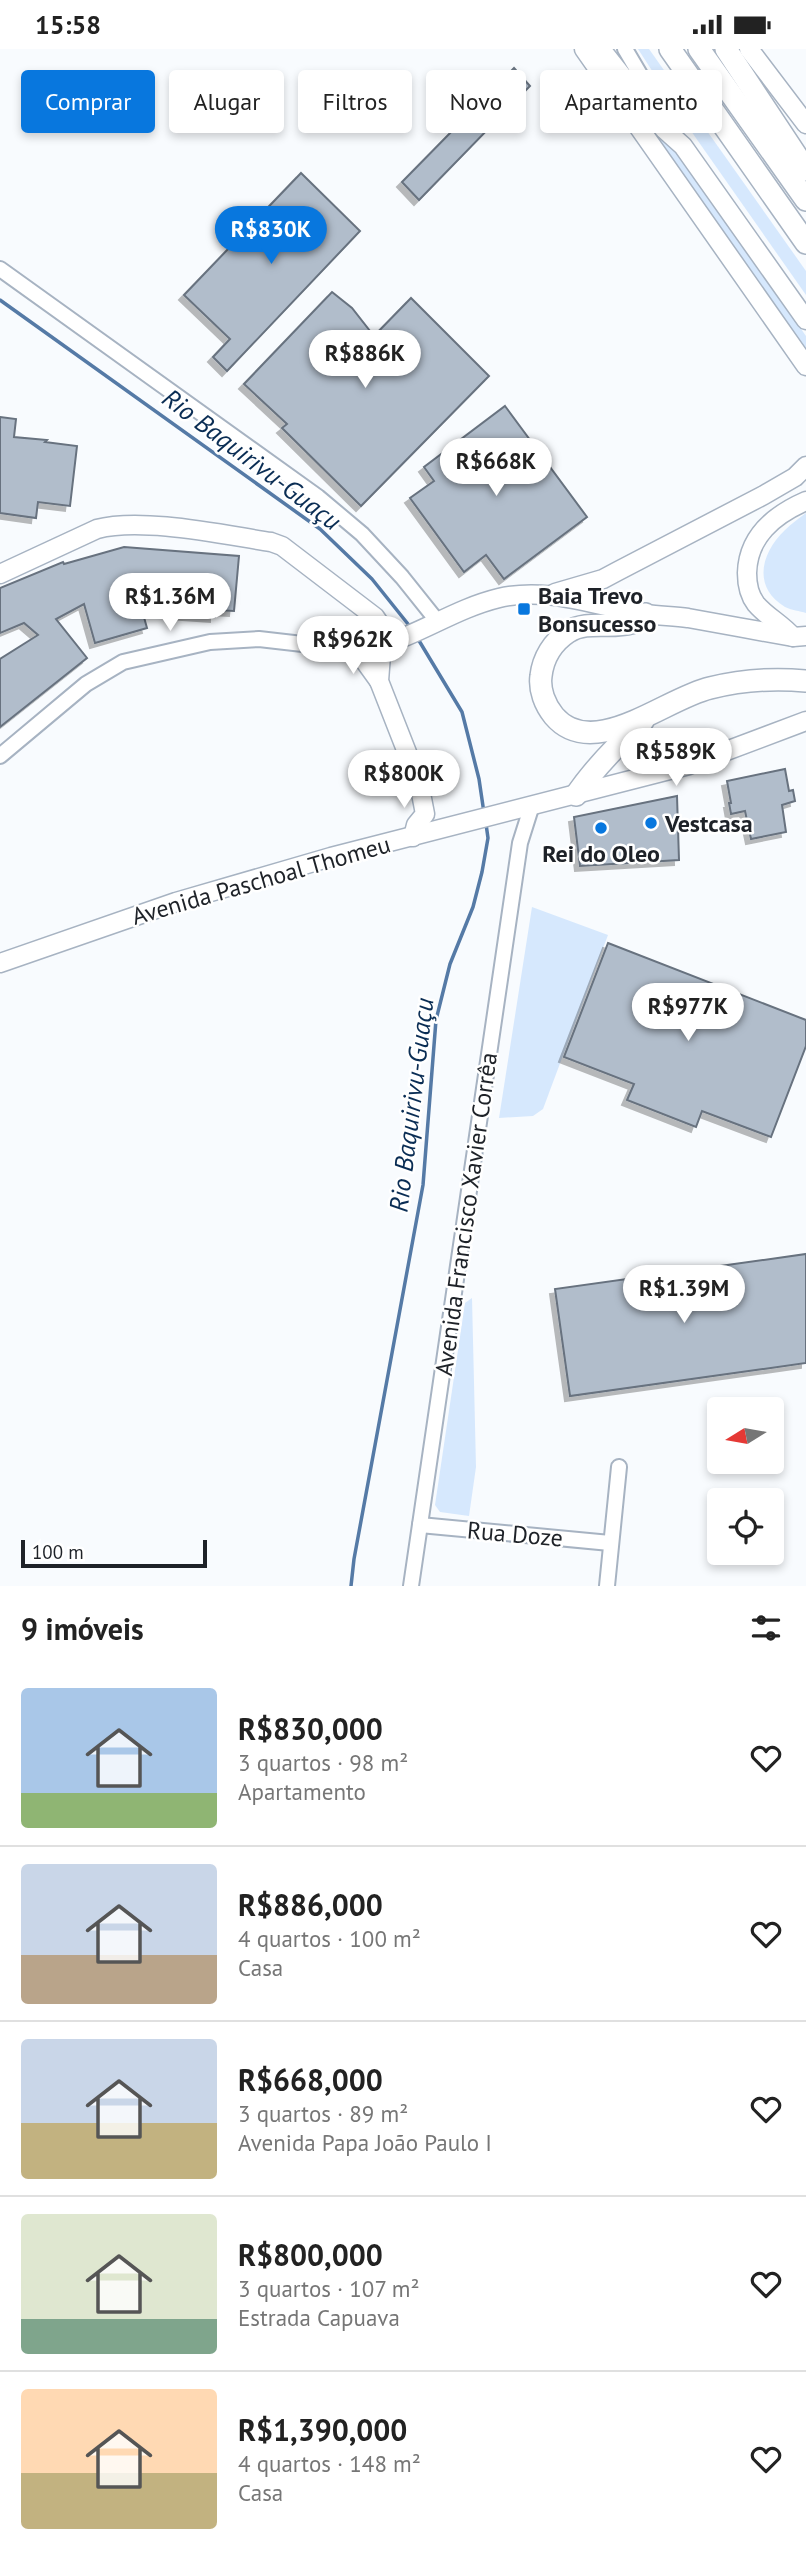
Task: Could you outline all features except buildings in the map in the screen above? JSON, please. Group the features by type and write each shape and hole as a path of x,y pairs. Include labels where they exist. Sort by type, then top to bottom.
{"highway":[{"path":"670,49 806,243"},
{"path":"699,49 806,200"},
{"path":"726,49 806,170"},
{"path":"645,614 631,623 571,630 558,640 546,656 541,677 542,696 548,709 561,723 580,733 599,733 652,713 687,694 710,688 761,680 806,681"},
{"path":"576,795 612,749 652,713"}],"main road":[{"path":"584,49 806,366"},
{"path":"601,49 664,129 683,146 806,320"},
{"path":"749,49 806,124"},
{"path":"379,681 381,655 395,642 454,613 501,597 551,594 603,579 764,495 795,477 806,465"},
{"path":"800,636 756,604 747,581 747,561 752,545 763,529 779,515 806,502"},
{"path":"0,573 111,525 202,531 271,542 282,546 374,617 395,642"},
{"path":"551,594 645,614 800,636"},
{"path":"346,649 361,656 379,681 419,783 425,814 416,825 413,837"},
{"name":"Avenida Paschoal Thomeu","path":"0,963 176,902 331,857 689,765 806,721"},
{"path":"419,783 426,790 435,813 461,824"}],"street":[{"path":"625,49 683,146"},
{"path":"0,269 317,496 370,543 402,577 430,625"},
{"path":"0,756 86,684 123,662 209,642 258,639 346,649 395,642"},
{"name":"Avenida Francisco Xavier Corrêa","path":"411,1586 520,843 532,805"},
{"name":"Avenida Francisco Xavier Corrêa","path":"504,813 520,843"},
{"path":"607,1586 619,1467"},
{"name":"Rua Doze","path":"420,1525 610,1543"}],"shaded area":[{"path":"638,49 649,49 664,70 652,70"},
{"path":"653,133 663,133 806,336 806,352"},
{"path":"692,133 708,133 806,271 806,295"},
{"path":"806,513 806,613 785,607 775,599 764,580 764,570 770,549 777,539"},
{"path":"532,907 608,935 543,1109 533,1116 499,1118"},
{"path":"472,1298 476,1467 469,1516 440,1512 435,1505 465,1303"}],"waterway":[{"name":"Rio Baquirivu-Guaçu","path":"0,300 320,529 372,579 412,629"},
{"name":"Rio Baquirivu-Guaçu","path":"418,639 462,712 479,779 484,813"},
{"name":"Rio Baquirivu-Guaçu","path":"351,1586 423,1185 436,1020 450,964 473,907 482,872 488,838 486,824"}],"place":[{"name":"Baia Trevo Bonsucesso","path":"524,609"},
{"name":"Vestcasa","path":"651,823"},
{"name":"Rei do Oleo","path":"601,828"}]}
